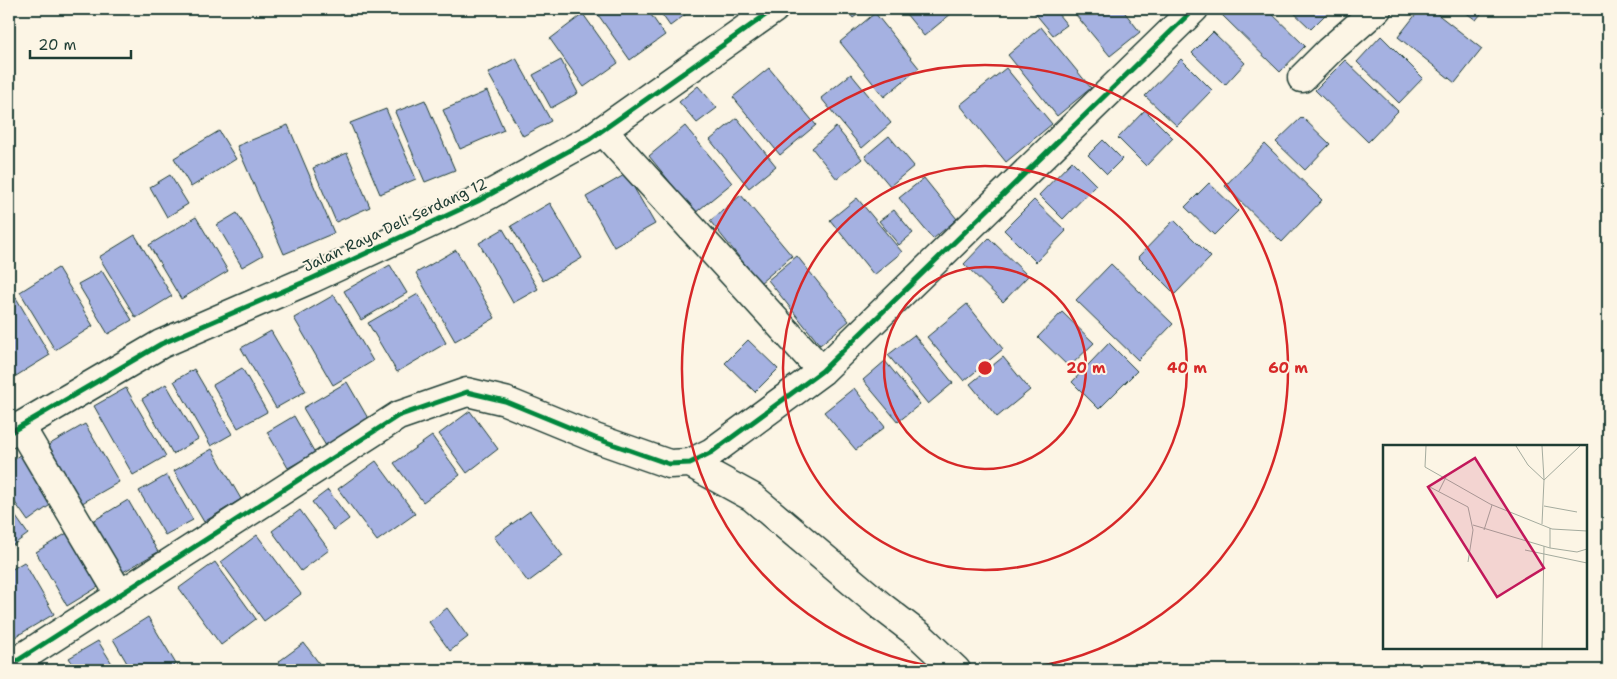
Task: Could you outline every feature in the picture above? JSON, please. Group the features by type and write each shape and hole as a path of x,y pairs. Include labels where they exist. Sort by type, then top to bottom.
{"street":[{"name":"Jalan Raya Deli Serdang 12","path":"14,430 161,344 311,280 478,201 590,140 774,9"},
{"path":"9,666 398,416 467,392 505,401 651,459 669,464 690,463 712,452 822,371 1194,9"},
{"path":"1302,78 1328,51 1377,9"},
{"path":"603,131 822,371"},
{"path":"14,430 120,594"},
{"path":"690,463 752,497 881,606 920,636 956,670"}],"building":[{"path":"594,9 647,9 665,35 630,60"},
{"path":"658,9 693,9 670,26"},
{"path":"846,9 865,9 853,18"},
{"path":"902,9 957,9 924,36"},
{"path":"1038,9 1054,9 1067,25 1053,35 1034,12"},
{"path":"1071,9 1122,9 1140,32 1110,56"},
{"path":"1228,9 1267,9 1305,46 1280,72 1222,15"},
{"path":"1290,9 1331,9 1311,29"},
{"path":"1420,9 1431,9 1482,49 1455,83 1398,37"},
{"path":"1461,9 1485,9 1476,20"},
{"path":"875,13 919,68 884,97 840,42"},
{"path":"583,14 618,63 584,87 550,39"},
{"path":"1041,27 1091,88 1057,116 1008,55"},
{"path":"1213,32 1245,63 1225,85 1192,53"},
{"path":"1381,36 1423,78 1399,103 1357,62"},
{"path":"516,58 551,121 523,136 488,73"},
{"path":"1181,59 1212,90 1177,126 1145,96"},
{"path":"561,60 578,93 551,108 533,75"},
{"path":"1345,60 1398,111 1368,142 1315,90"},
{"path":"769,68 816,125 780,155 733,97"},
{"path":"1006,68 1052,124 1006,162 960,105"},
{"path":"851,74 891,123 862,148 821,98"},
{"path":"698,86 717,108 697,123 679,102"},
{"path":"487,91 504,130 460,149 443,110"},
{"path":"425,100 455,170 425,182 395,112"},
{"path":"386,109 416,179 380,194 350,123"},
{"path":"1145,110 1173,138 1146,166 1118,138"},
{"path":"1302,117 1330,144 1305,170 1276,142"},
{"path":"737,118 776,166 749,188 710,140"},
{"path":"288,125 334,233 284,254 237,146"},
{"path":"685,126 732,183 695,213 649,156"},
{"path":"836,127 862,159 837,179 812,148"},
{"path":"219,131 236,159 191,187 174,158"},
{"path":"889,136 914,166 890,186 865,156"},
{"path":"1103,140 1122,159 1107,174 1088,155"},
{"path":"1265,144 1322,200 1282,242 1225,186"},
{"path":"347,153 370,207 336,222 313,168"},
{"path":"1072,161 1096,185 1063,219 1039,195"},
{"path":"626,174 655,224 614,247 586,197"},
{"path":"170,175 188,204 167,217 150,187"},
{"path":"924,178 957,219 933,239 899,198"},
{"path":"1209,183 1238,211 1214,235 1185,207"},
{"path":"741,195 792,256 760,283 710,221"},
{"path":"857,198 902,252 874,275 830,220"},
{"path":"1034,200 1066,231 1036,262 1004,230"},
{"path":"550,203 582,258 543,281 511,226"},
{"path":"894,210 913,233 899,245 879,221"},
{"path":"237,213 263,255 242,267 217,225"},
{"path":"196,217 228,271 181,299 149,245"},
{"path":"1174,220 1211,257 1175,294 1138,257"},
{"path":"503,229 538,289 513,303 479,243"},
{"path":"135,235 172,296 136,318 99,257"},
{"path":"989,238 1028,276 1003,302 964,264"},
{"path":"456,250 495,318 455,341 416,273"},
{"path":"797,256 849,321 820,345 768,280"},
{"path":"1111,264 1173,324 1138,360 1076,300"},
{"path":"390,265 407,293 361,320 344,291"},
{"path":"58,268 93,326 55,350 20,292"},
{"path":"102,271 132,320 108,334 78,284"},
{"path":"9,286 50,355 16,376 9,364"},
{"path":"418,294 446,343 397,372 368,323"},
{"path":"334,295 373,361 333,385 294,318"},
{"path":"967,304 1003,349 964,381 927,337"},
{"path":"1062,312 1094,343 1069,367 1038,337"},
{"path":"271,331 306,391 276,408 241,348"},
{"path":"914,335 953,383 928,404 888,355"},
{"path":"748,340 778,369 755,392 725,363"},
{"path":"1109,343 1137,371 1099,409 1072,382"},
{"path":"1003,357 1030,390 997,417 970,384"},
{"path":"885,361 920,404 898,422 863,380"},
{"path":"242,368 267,412 238,428 213,385"},
{"path":"194,369 232,434 211,446 174,381"},
{"path":"347,382 369,420 326,446 303,408"},
{"path":"166,384 198,439 173,454 142,399"},
{"path":"126,388 166,456 133,475 94,406"},
{"path":"854,388 885,427 856,450 824,412"},
{"path":"470,411 498,449 467,473 439,434"},
{"path":"294,416 315,453 288,468 267,432"},
{"path":"85,424 119,482 77,506 43,448"},
{"path":"432,436 460,475 423,502 394,463"},
{"path":"212,449 241,499 204,522 174,471"},
{"path":"26,450 60,498 28,521 9,494 9,463"},
{"path":"376,461 415,514 377,541 338,489"},
{"path":"167,475 193,520 165,535 139,491"},
{"path":"328,490 349,519 334,530 312,502"},
{"path":"128,500 158,552 123,572 93,521"},
{"path":"9,507 28,534 9,548"},
{"path":"300,510 329,550 301,571 272,531"},
{"path":"530,511 563,556 528,582 494,537"},
{"path":"72,530 103,584 67,606 36,552"},
{"path":"257,535 301,594 264,621 221,562"},
{"path":"24,562 54,614 15,637 9,626 9,571"},
{"path":"215,562 256,619 221,645 179,588"},
{"path":"447,608 468,637 450,651 429,622"},
{"path":"148,617 176,664 166,670 131,670 113,639"},
{"path":"98,641 116,670 77,670 69,658"},
{"path":"304,643 324,670 284,670 278,662"},
{"path":"272,665 276,670 264,670"}],"cycle path":[{"path":"9,433 161,344 311,279 478,201 590,139 774,9"},
{"path":"9,666 398,416 467,392 505,401 595,438 669,464 690,463 712,452 822,371 1194,9"}]}
